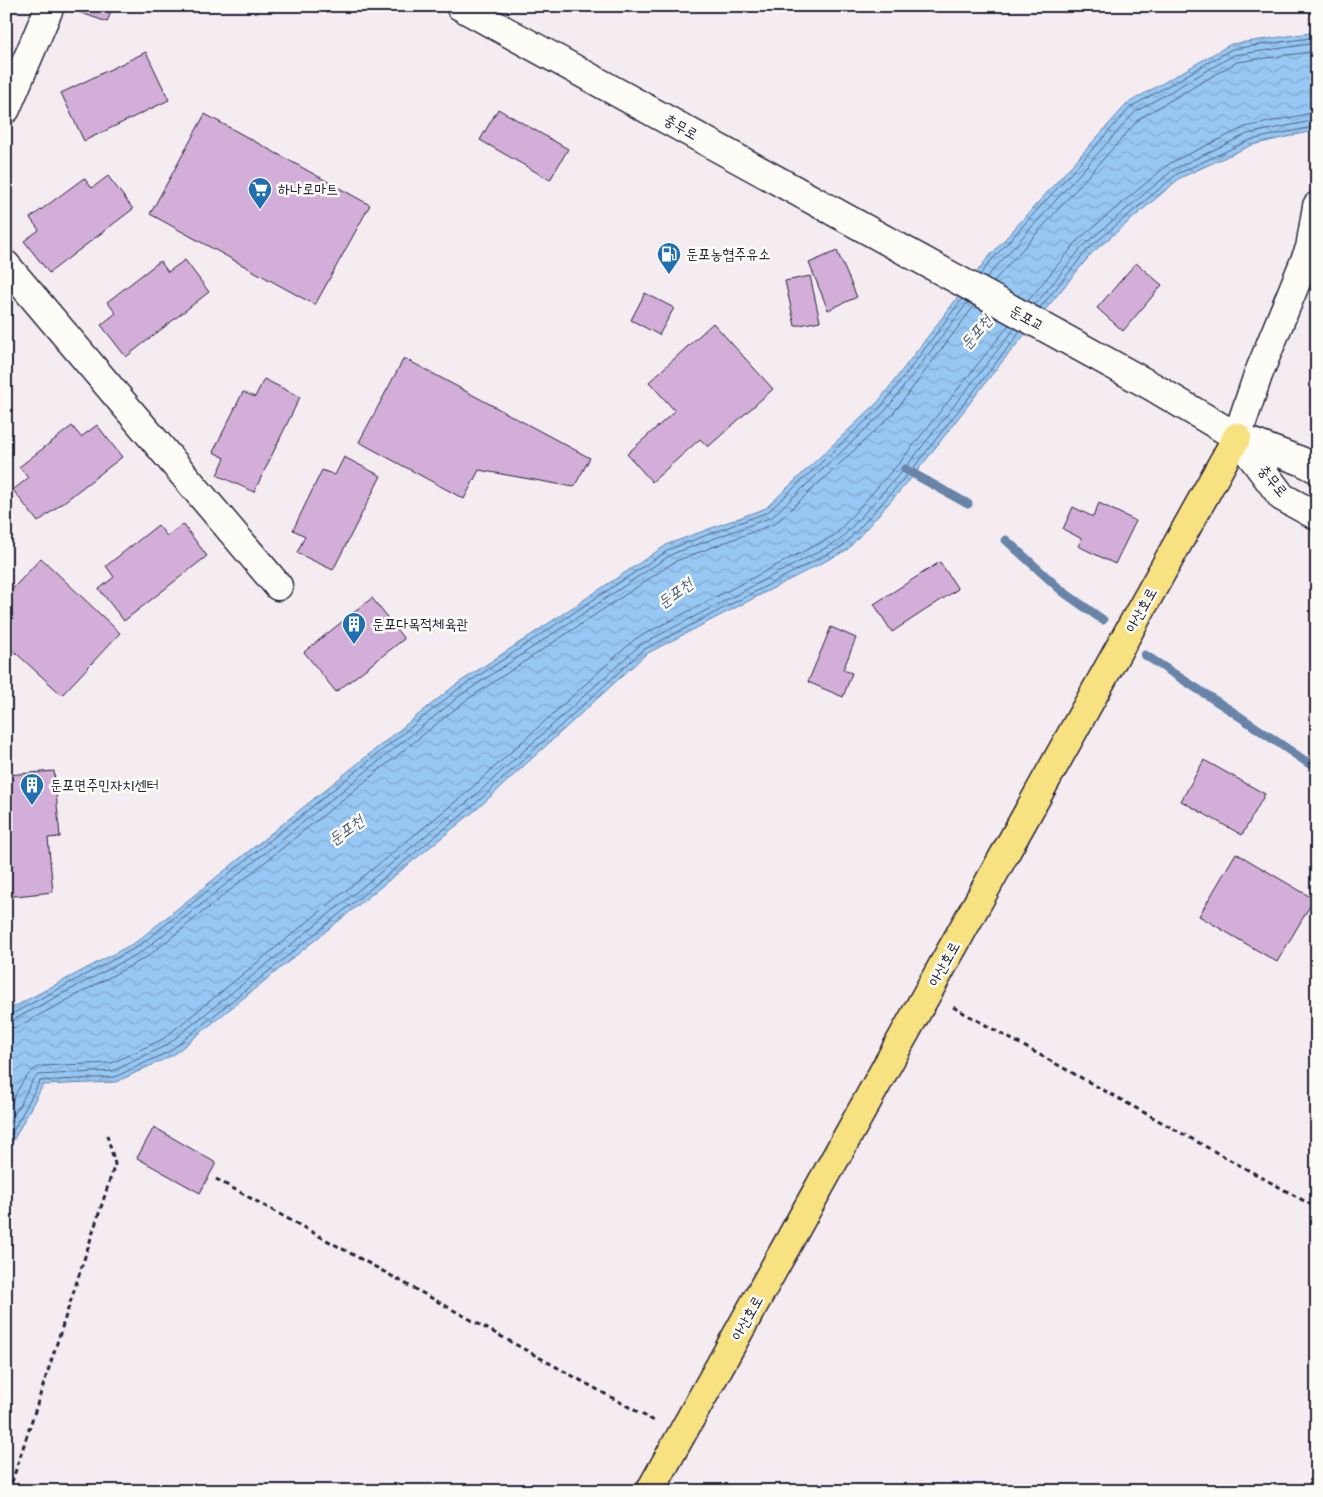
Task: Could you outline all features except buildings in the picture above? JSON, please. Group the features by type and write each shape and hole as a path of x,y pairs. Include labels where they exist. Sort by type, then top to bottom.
{"main road":[{"name":"아산호로","path":"650,1491 1237,436"}],"street":[{"path":"6,109 50,6"},
{"name":"충무로","path":"460,6 902,249"},
{"path":"1237,436 1258,375 1310,248 1317,206"},
{"name":"둔포교","path":"902,249 1152,387"},
{"path":"6,265 278,586"},
{"name":"충무로","path":"1152,387 1237,436 1302,461 1317,469"},
{"name":"충무로","path":"1237,436 1282,497 1317,516"}],"path":[{"path":"928,993 1317,1208"},
{"path":"9,1491 115,1164 108,1135"},
{"path":"216,1179 681,1436"}],"water":[{"name":"둔포천","path":"1317,32 1317,130 1252,145 1180,178 1092,253 993,373 915,474 847,550 646,654 477,809 173,1055 116,1082 43,1085 6,1154 6,1011 136,942 454,686 668,544 766,508 878,402 986,260 1128,103 1231,44"}],"waterway":[{"path":"905,469 968,504"},
{"path":"1006,540 1062,591 1103,620"},
{"path":"1145,655 1317,769"}],"place":[{"name":"하나로마트","path":"260,210"},
{"name":"둔포농협주유소","path":"669,275"},
{"name":"둔포다목적체육관","path":"354,645"},
{"name":"둔포면주민자치센터","path":"32,806"}]}
